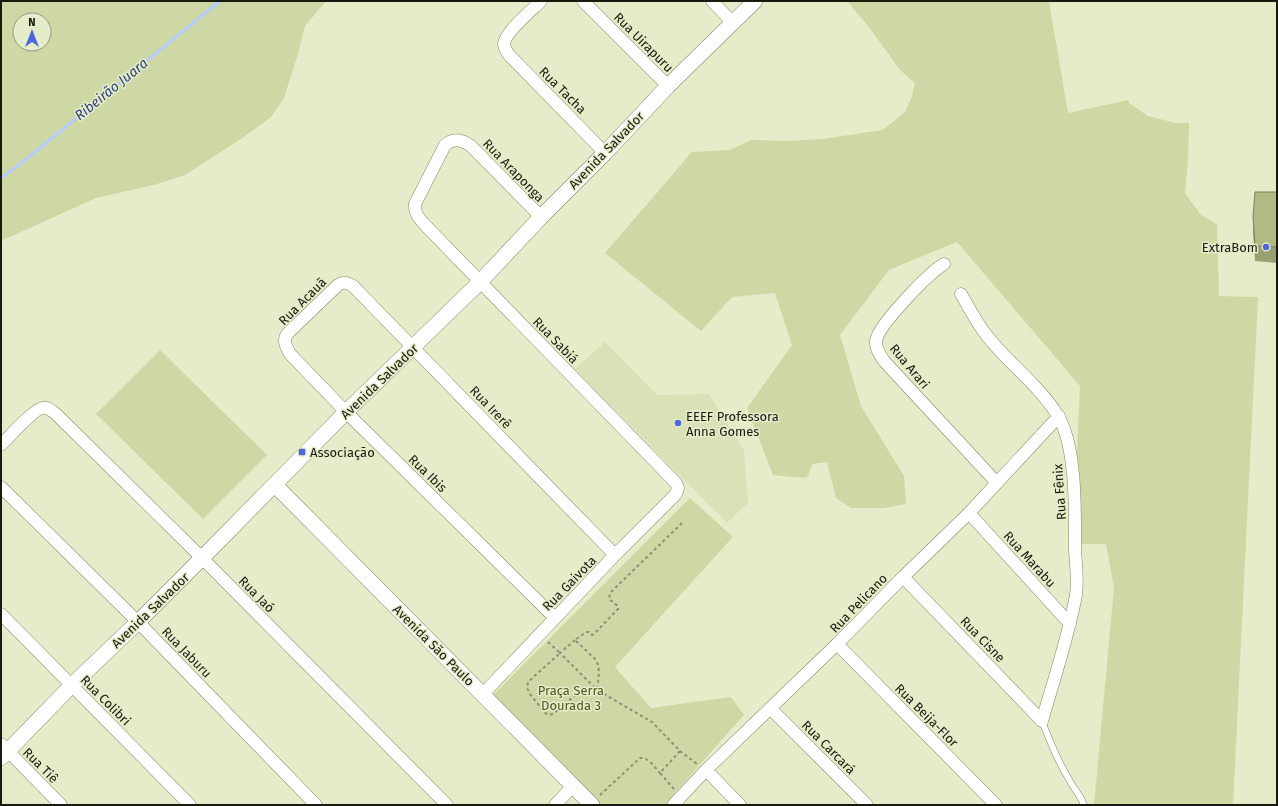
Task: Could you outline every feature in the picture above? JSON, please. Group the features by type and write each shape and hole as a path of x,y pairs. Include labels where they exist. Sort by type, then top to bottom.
{"street":[{"name":"Rua Tacha","path":"541,1 508,34 504,44 509,55 605,153"},
{"name":"Rua Uirapuru","path":"583,1 668,86"},
{"path":"712,1 732,23"},
{"name":"Avenida Salvador","path":"3,751 138,622 346,412 480,282 668,86 754,1"},
{"name":"Rua Araponga","path":"415,204 446,145 453,140 458,140 464,141 471,146 541,217"},
{"name":"Rua Sabiá","path":"415,204 415,212 418,217 676,483 678,488 676,494"},
{"name":"Rua Arari","path":"944,264 920,284 892,316 879,332 876,340 876,346 884,361 997,483"},
{"name":"Rua Irerê","path":"344,283 351,285 362,294 615,555"},
{"name":"Rua Acauã","path":"285,344 284,340 288,333 338,285 344,283"},
{"name":"Rua Fênix","path":"961,294 975,319 989,338 1038,390 1059,416 1065,431 1069,448 1074,498 1076,593 1070,624 1042,721"},
{"name":"Rua Ibis","path":"285,344 290,354 346,412 555,618"},
{"name":"Rua Jaó","path":"1,445 39,408 51,410 65,422 202,558 447,805"},
{"name":"Rua Pelicano","path":"677,801 706,770 771,709 969,513 1059,416"},
{"name":"Avenida São Paulo","path":"275,485 592,804"},
{"name":"Rua Jaburu","path":"1,487 138,622 316,805"},
{"name":"Rua Gaivota","path":"483,694 615,555 676,494"},
{"name":"Rua Marabu","path":"969,513 1070,624"},
{"name":"Rua Cisne","path":"903,577 1042,721"},
{"name":"Rua Colibri","path":"1,614 190,805"},
{"name":"Rua Beija-Flor","path":"837,644 996,805"},
{"name":"Rua Carcará","path":"771,709 867,805"},
{"name":"Rua Tiê","path":"3,751 61,805"},
{"path":"706,770 740,805"},
{"path":"555,805 574,785"}],"lane":[{"path":"1042,721 1058,759 1084,805"}],"path":[{"path":"597,690 584,688 550,715 546,714 530,694 527,685 528,682 575,640 586,632 589,632 592,635 594,634 618,609 618,606 609,599 610,593 682,523"},
{"path":"540,634 597,690 652,722 680,751 706,770"},
{"path":"575,640 598,663 599,671 597,690"},
{"path":"660,773 680,751"},
{"path":"592,804 640,758 647,759 660,773 677,801"}],"shaded area":[{"name":"EEEF Professora Anna Gomes","path":"605,342 657,395 709,394 744,450 748,503 727,523 575,369"}],"green space":[{"path":"1,1 326,1 305,26 284,98 271,117 244,137 185,175 154,185 96,198 1,241"},
{"path":"847,1 1050,1 1068,113 1128,100 1129,103 1148,116 1176,123 1189,123 1185,193 1201,215 1217,224 1219,296 1258,297 1233,805 1094,805 1114,588 1106,544 1073,544 1080,386 957,242 889,270 840,335 861,406 904,476 906,504 884,508 851,508 836,498 827,462 812,464 808,476 805,478 773,475 747,408 792,345 775,293 732,297 701,331 605,253 692,152 730,150 751,140 787,141 822,139 883,130 905,112 912,96 915,83 900,70 869,27"},
{"path":"160,350 267,455 203,519 96,414"},
{"name":"Praça Serra Dourada 3","path":"690,498 733,537 615,667 651,708 731,697 744,715 664,805 596,805 494,694"}],"building":[{"name":"ExtraBom","path":"1255,192 1277,192 1277,247 1255,246 1253,217"}],"waterway":[{"name":"Ribeirão Juara","path":"1,178 19,165 220,1"}],"place":[{"name":"ExtraBom","path":"1266,247"},
{"name":"EEEF Professora Anna Gomes","path":"678,423"},
{"name":"Associação","path":"302,452"}]}
